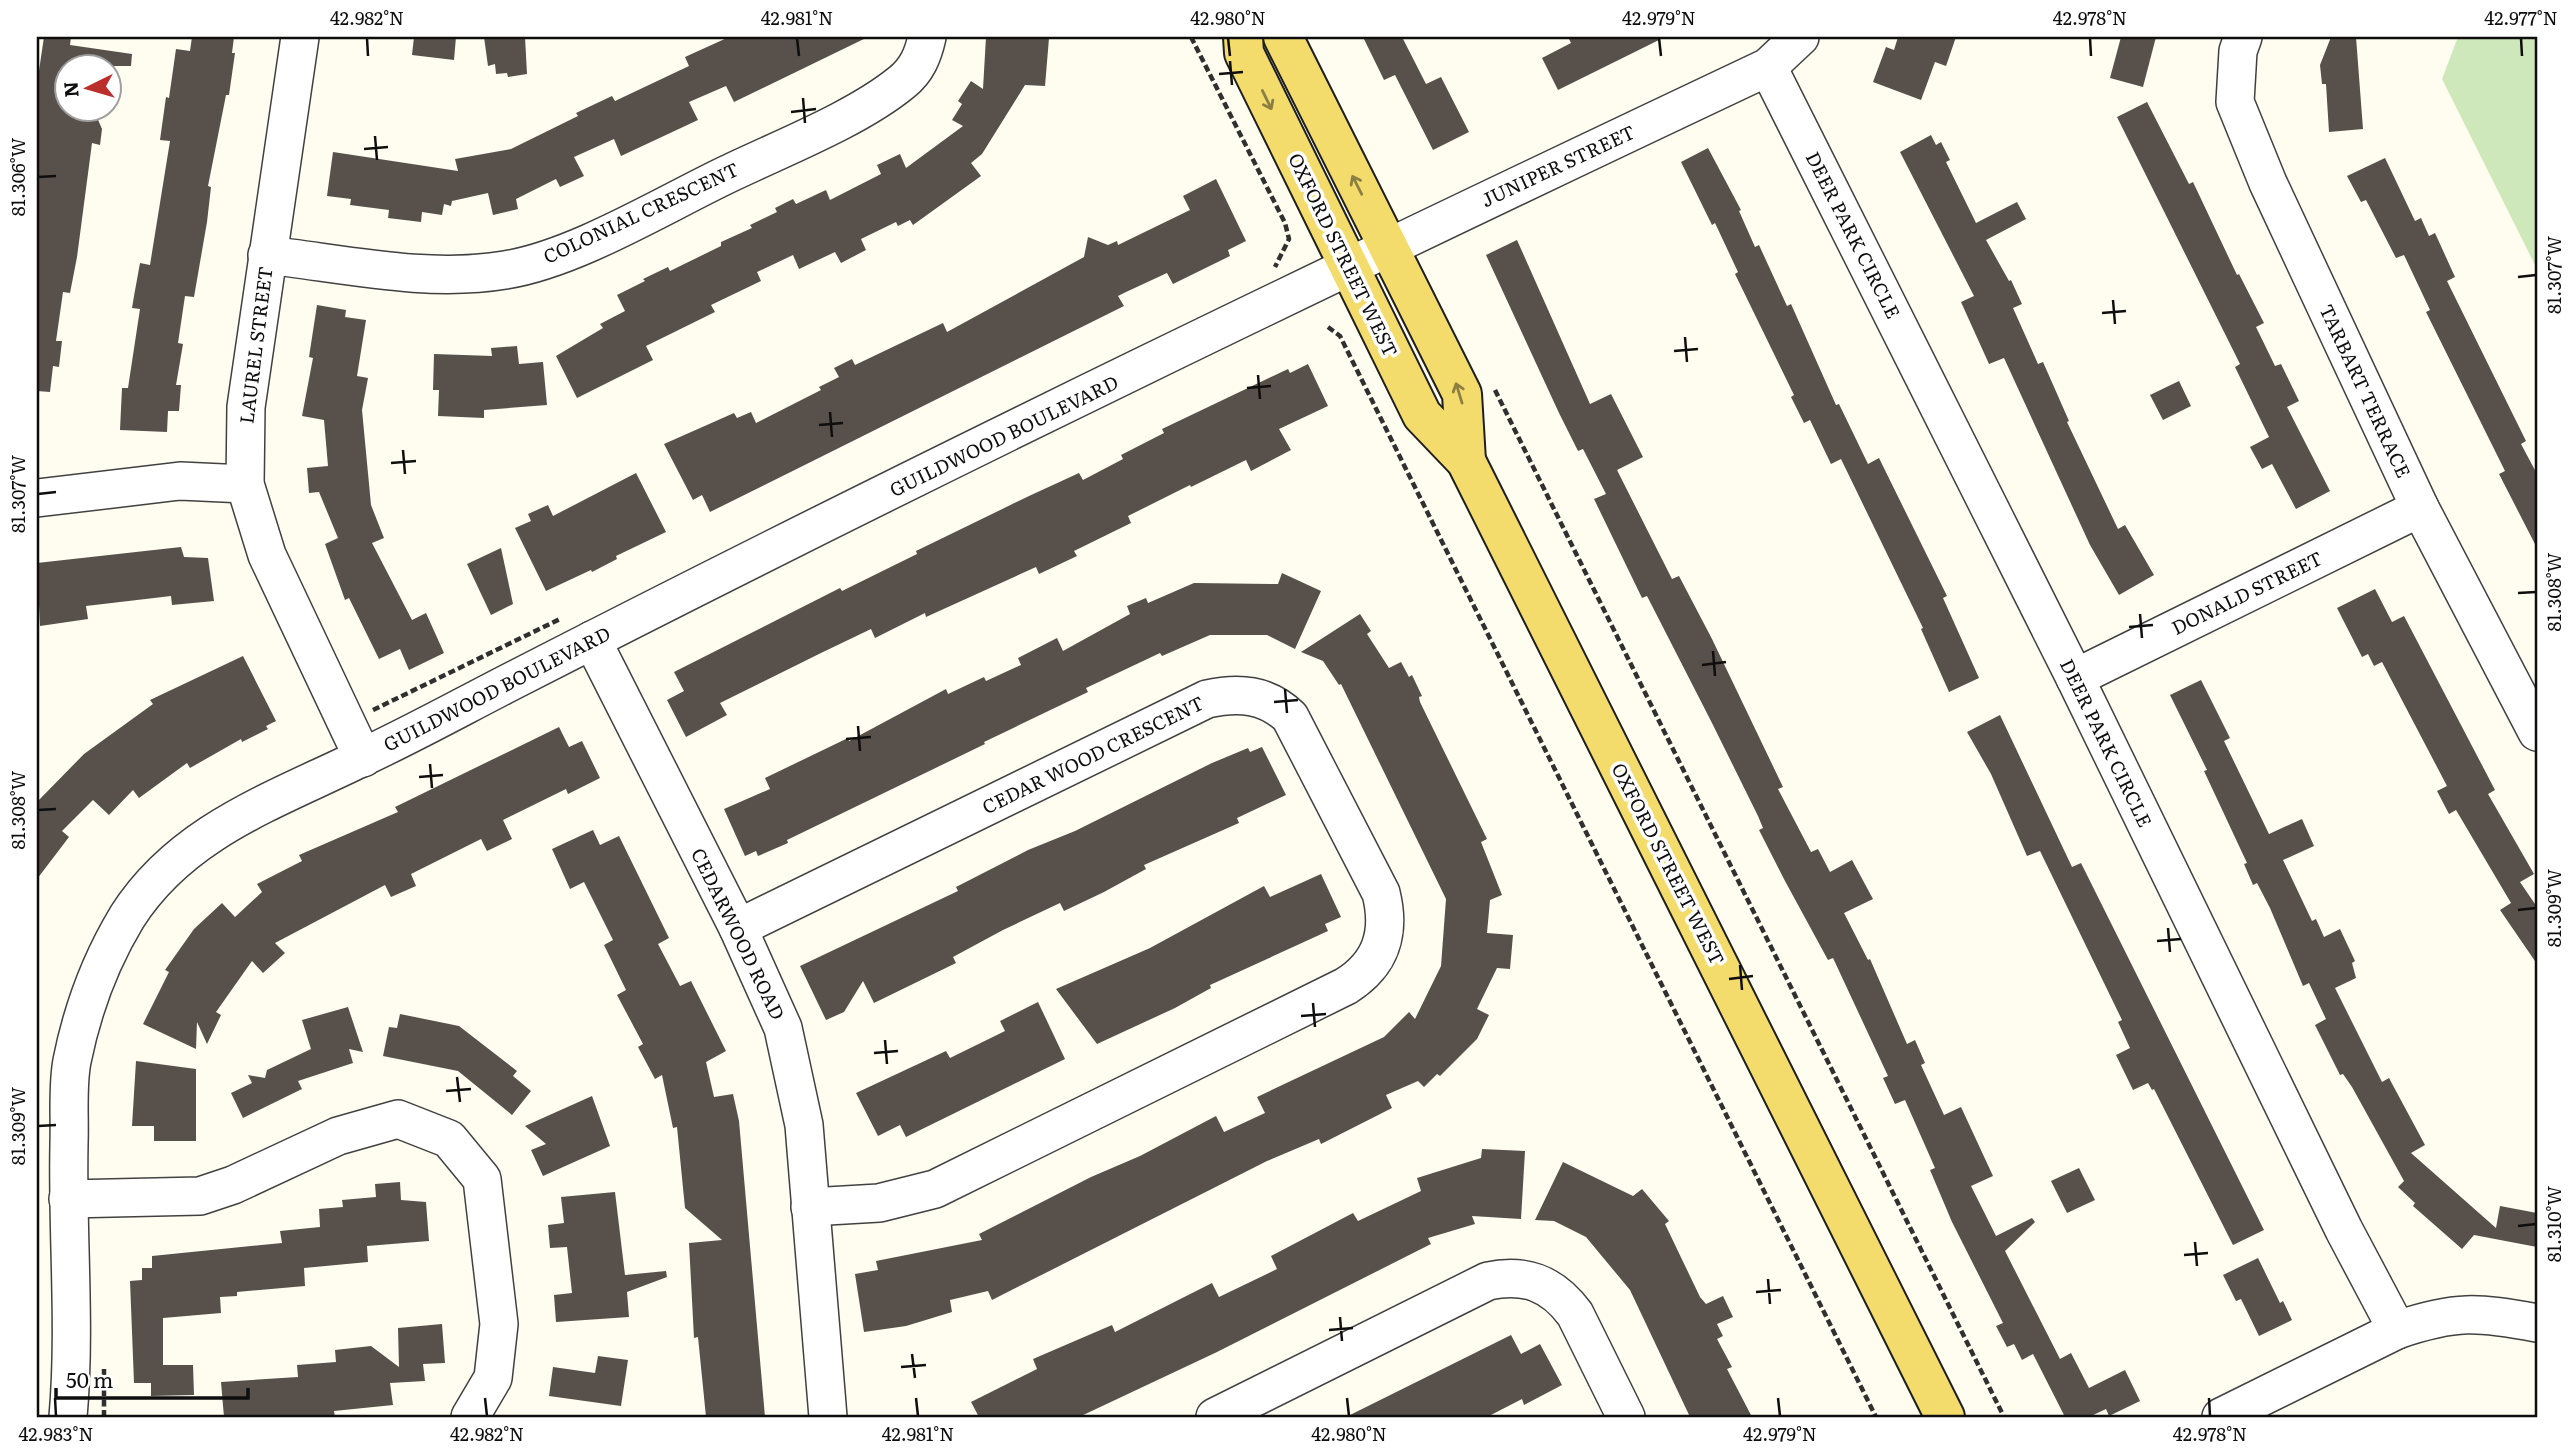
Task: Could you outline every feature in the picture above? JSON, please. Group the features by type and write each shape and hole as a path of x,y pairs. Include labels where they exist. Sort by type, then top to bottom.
{"main road":[{"name":"OXFORD STREET WEST","path":"1243,37 1244,53 1422,415 1466,461 1945,1417"},
{"name":"OXFORD STREET WEST","path":"1283,37 1462,394 1466,461"}],"street":[{"name":"LAUREL STREET","path":"300,37 246,407 245,484 267,555 363,758"},
{"name":"COLONIAL CRESCENT","path":"267,254 454,276 507,270 559,256 832,124 891,90 914,70 927,37"},
{"path":"1768,67 1800,37"},
{"name":"TARBART TERRACE","path":"2243,37 2238,51 2235,102 2268,183 2420,508 2537,732"},
{"name":"JUNIPER STREET","path":"1348,265 1768,67"},
{"name":"DEER PARK CIRCLE","path":"1768,67 2075,678 2344,1230 2397,1330"},
{"name":"GUILDWOOD BOULEVARD","path":"68,1417 74,1359 68,1199 71,1065 104,960 130,912 158,878 206,835 236,816 363,758 582,627 1348,265"},
{"path":"37,498 180,481 245,484"},
{"name":"DONALD STREET","path":"2075,678 2420,508"},
{"name":"CEDARWOOD ROAD","path":"582,627 738,928 783,1028 804,1125 828,1417"},
{"name":"CEDAR WOOD CRESCENT","path":"738,928 1207,699 1241,694 1269,702 1290,717 1383,901 1386,927 1383,944 1362,975 1346,986 935,1189 879,1203 810,1207"},
{"path":"68,1199 200,1196 233,1185 338,1136 398,1119 449,1139 482,1179 499,1324 493,1378 470,1417"},
{"path":"1215,1417 1488,1280 1507,1277 1539,1282 1565,1300 1576,1314 1626,1417"},
{"path":"2221,1417 2397,1330 2439,1316 2482,1313 2537,1323"}],"path":[{"path":"1191,37 1285,223 1289,239 1276,266 1264,272"},
{"path":"1328,327 1340,336 1876,1417"},
{"path":"1489,379 2004,1417"},
{"path":"367,698 373,710 582,627"}],"green space":[{"path":"2458,37 2537,37 2537,269 2442,79"}],"building":[{"path":"44,37 71,37 70,45 118,52 52,52 52,122 99,122 102,129 100,145 92,143 70,293 63,292 56,341 62,341 59,367 53,366 50,392 37,391 37,84"},
{"path":"192,37 234,37 232,53 235,53 229,95 226,95 208,186 211,187 207,222 194,297 185,296 178,343 183,344 176,385 181,385 179,411 168,411 167,432 120,430 122,388 128,388 140,309 132,308 134,296 140,263 150,265 170,141 160,140 166,97 169,98 176,49 190,51"},
{"path":"414,37 456,37 454,60 412,55"},
{"path":"484,37 525,37 527,74 508,77 507,73 496,74 495,64 488,66"},
{"path":"729,37 868,37 734,102 726,86 689,102 698,120 621,156 614,139 574,157 584,176 560,187 556,179 516,199 518,209 493,215 488,193 452,201 451,206 444,204 442,215 422,212 421,222 388,218 389,210 350,205 351,199 327,196 333,152 458,171 455,159 511,149 612,96 615,101 689,66 685,57"},
{"path":"986,37 1049,38 1045,86 1025,85 982,154 971,163 981,176 913,225 910,220 898,226 896,222 861,239 866,250 841,263 835,252 799,269 793,255 757,272 761,281 711,305 715,312 646,346 653,360 577,398 556,356 603,328 600,324 625,311 617,295 668,267 670,271 721,246 721,242 752,228 750,225 777,212 775,208 793,199 796,204 826,190 830,200 881,174 877,165 900,154 906,168 963,126 952,120 962,104 958,101 971,81 983,89"},
{"path":"1363,37 1402,37 1426,84 1441,77 1469,132 1433,150 1395,75 1384,80"},
{"path":"1568,37 1665,37 1558,90 1542,58 1571,43"},
{"path":"1898,37 1956,37 1946,66 1935,62 1921,100 1873,82 1886,47 1894,50"},
{"path":"2121,37 2156,37 2143,87 2110,78"},
{"path":"2331,37 2356,37 2363,129 2329,132 2326,84 2322,84 2320,65"},
{"path":"122,53 132,54 131,66 122,66"},
{"path":"2147,102 2189,184 2193,182 2237,275 2239,274 2264,323 2256,327 2275,366 2281,364 2299,401 2287,407 2330,491 2296,509 2272,464 2262,469 2250,447 2269,437 2235,367 2240,364 2117,117"},
{"path":"1931,135 1936,145 1941,142 1950,160 1946,162 1976,223 2017,202 2026,219 1986,240 2009,281 2011,280 2022,304 2013,308 2038,364 2043,362 2069,421 2067,422 2118,529 2125,525 2154,575 2119,595 2090,545 2004,358 1989,364 1961,302 1974,296 1900,152"},
{"path":"1708,148 1741,210 1739,211 1755,247 1759,245 1787,306 1791,304 1836,405 1839,404 1868,464 1879,458 1947,596 1943,598 1979,678 1949,692 1921,629 1923,628 1841,459 1831,464 1810,420 1804,423 1791,397 1794,395 1735,274 1738,272 1715,223 1712,225 1681,162"},
{"path":"2385,158 2415,221 2421,218 2429,236 2435,233 2455,277 2447,281 2526,441 2521,444 2537,474 2537,548 2499,474 2505,471 2426,312 2430,310 2404,255 2396,258 2366,200 2361,202 2347,176"},
{"path":"1216,179 1246,241 1228,250 1230,256 1173,284 1167,273 1126,292 1118,296 1124,306 710,512 702,495 693,500 664,444 734,413 737,418 751,412 756,423 821,390 819,387 839,377 834,368 852,359 855,365 943,323 947,332 1084,257 1088,237 1108,245 1117,241 1118,245 1190,210 1183,196"},
{"path":"1517,240 1590,404 1611,394 1643,457 1617,470 1672,579 1679,576 1712,639 1783,787 1778,789 1811,852 1818,849 1830,872 1852,860 1873,899 1844,913 1868,960 1870,959 1907,1044 1915,1040 1925,1063 1921,1065 1944,1115 1961,1107 1993,1176 1971,1186 1996,1236 2032,1218 2035,1222 2005,1251 2060,1359 2071,1353 2089,1388 2125,1370 2140,1401 2109,1416 2106,1409 2089,1417 2065,1417 2033,1354 2022,1360 2014,1344 2007,1347 1996,1326 2003,1323 1952,1222 1930,1170 1935,1168 1905,1100 1895,1104 1883,1078 1888,1076 1833,958 1828,960 1785,881 1759,830 1763,828 1758,816 1712,723 1647,596 1642,598 1594,499 1606,494 1583,449 1578,451 1486,255"},
{"path":"317,305 346,310 345,317 366,320 357,376 368,378 362,410 371,505 384,538 372,543 412,620 426,613 444,653 409,670 400,649 379,659 349,598 345,600 325,544 338,538 319,492 309,493 307,468 328,466 324,420 302,416 313,358 309,357"},
{"path":"517,346 519,364 543,362 547,405 484,410 484,418 438,416 439,390 433,390 434,354 492,356 491,348"},
{"path":"1308,364 1328,406 1279,429 1291,450 1251,471 1246,460 1191,487 1190,485 1128,516 1131,523 1074,551 1077,556 1039,574 1036,567 926,617 925,613 875,638 871,629 720,703 727,715 686,737 667,700 684,691 674,672 840,588 842,591 917,554 916,551 1029,496 1079,473 1083,480 1123,459 1121,455 1164,433 1162,429 1288,369 1290,373"},
{"path":"2179,381 2191,406 2163,420 2150,395"},
{"path":"636,473 666,532 616,556 617,559 592,572 591,570 546,591 515,528 531,521 528,514 548,505 553,516"},
{"path":"181,547 184,557 208,558 214,601 172,605 171,596 86,606 88,619 40,626 37,563"},
{"path":"501,548 513,604 491,615 467,564"},
{"path":"1282,573 1321,591 1295,649 1267,635 1210,635 1162,656 1160,653 1086,688 1088,692 984,742 985,744 787,840 788,843 758,856 756,851 745,856 724,809 770,789 765,778 848,738 849,741 946,689 948,694 984,677 986,681 1021,665 1018,658 1057,638 1063,651 1130,614 1127,606 1146,598 1148,603 1194,583 1278,584"},
{"path":"2375,589 2392,622 2404,616 2495,790 2488,794 2534,874 2520,882 2537,907 2537,964 2500,910 2511,903 2456,810 2449,814 2437,791 2447,786 2382,662 2374,666 2368,654 2362,657 2337,608"},
{"path":"1360,614 1371,631 1367,634 1389,668 1401,662 1409,677 1412,675 1422,696 1419,697 1420,702 1487,839 1481,842 1502,895 1490,900 1487,933 1513,935 1510,969 1497,968 1477,1009 1489,1015 1477,1039 1440,1076 1437,1074 1424,1087 1418,1081 1386,1095 1392,1108 1321,1144 1319,1139 1267,1161 992,1300 988,1291 950,1300 952,1312 906,1326 864,1332 855,1274 878,1270 876,1261 982,1240 979,1234 1216,1116 1224,1132 1265,1113 1257,1097 1384,1037 1409,1012 1415,1019 1441,966 1446,899 1341,684 1339,685 1323,661 1301,652"},
{"path":"243,656 276,721 266,726 268,729 242,742 241,739 190,768 187,763 139,798 133,790 109,815 93,800 62,831 69,837 37,879 37,802 84,754 153,704 150,700"},
{"path":"2201,680 2230,738 2224,741 2269,834 2302,819 2314,846 2283,860 2312,921 2316,919 2324,937 2340,929 2355,961 2352,963 2356,978 2335,988 2382,1082 2389,1078 2425,1145 2411,1153 2496,1228 2500,1206 2537,1213 2537,1247 2474,1235 2462,1249 2413,1206 2415,1203 2398,1187 2404,1181 2352,1087 2343,1074 2340,1075 2315,1025 2326,1019 2309,983 2303,986 2257,883 2253,885 2244,864 2247,863 2204,771 2207,770 2170,695"},
{"path":"2000,715 2072,867 2081,863 2264,1230 2233,1245 2154,1089 2152,1090 2148,1083 2133,1090 2116,1055 2130,1048 2118,1022 2122,1020 2040,851 2027,856 1991,774 1967,732"},
{"path":"559,727 569,747 582,741 600,778 568,794 566,789 503,820 512,839 487,851 481,839 411,874 416,886 391,897 385,885 275,943 285,953 263,973 252,961 216,1012 221,1015 207,1044 197,1022 196,1049 143,1024 169,972 165,970 194,929 222,903 235,917 262,892 257,884 302,861 299,855 398,812 395,807"},
{"path":"1262,747 1286,795 1237,818 1239,823 1144,865 1146,869 1104,892 1064,911 1060,903 1003,930 953,957 956,963 874,1003 863,981 844,1012 826,1020 800,966 958,891 956,887 1028,850 1075,831 1212,763 1248,748 1250,752"},
{"path":"593,830 600,845 619,836 669,938 658,944 680,986 691,981 726,1051 706,1062 714,1097 733,1094 739,1121 765,1417 706,1417 698,1337 694,1338 689,1243 722,1240 685,1208 677,1127 673,1128 662,1075 655,1079 638,1047 643,1044 617,995 626,990 604,945 613,940 584,882 570,889 552,849"},
{"path":"1321,874 1341,917 1325,924 1328,931 1210,985 1211,988 1175,1008 1097,1044 1056,989 1150,948 1264,886 1270,897"},
{"path":"1038,1002 1065,1059 906,1137 900,1125 878,1136 856,1093 946,1051 950,1058 1005,1031 1000,1021"},
{"path":"348,1007 363,1052 349,1049 353,1063 298,1081 302,1089 243,1118 231,1093 252,1083 248,1075 265,1078 267,1070 311,1049 302,1020"},
{"path":"400,1014 459,1026 517,1071 513,1076 531,1091 512,1115 458,1071 383,1056 389,1027 397,1028"},
{"path":"136,1061 196,1069 196,1141 154,1141 154,1126 132,1126"},
{"path":"592,1096 610,1146 543,1176 531,1150 546,1144 525,1126"},
{"path":"1482,1149 1525,1151 1521,1219 1472,1216 1475,1224 1428,1238 1431,1244 1217,1352 1079,1417 979,1417 971,1402 1037,1369 1033,1359 1112,1325 1115,1332 1212,1283 1219,1297 1277,1269 1271,1256 1353,1213 1358,1221 1421,1191 1417,1178 1481,1158"},
{"path":"1563,1162 1633,1196 1642,1189 1669,1221 1665,1224 1700,1297 1706,1304 1723,1296 1733,1317 1717,1324 1723,1336 1717,1339 1732,1367 1727,1369 1752,1417 1690,1417 1630,1290 1586,1237 1554,1221 1535,1220"},
{"path":"2079,1168 2095,1200 2067,1213 2051,1181"},
{"path":"400,1182 401,1200 426,1202 429,1241 367,1246 368,1262 304,1268 305,1286 237,1292 237,1296 220,1297 221,1313 163,1318 163,1365 193,1365 194,1395 151,1396 151,1383 134,1383 130,1281 142,1280 142,1268 152,1268 152,1256 282,1243 280,1231 320,1227 319,1209 343,1207 342,1200 376,1197 375,1184"},
{"path":"615,1192 625,1275 666,1271 667,1277 627,1292 629,1317 556,1322 554,1295 572,1293 567,1247 550,1248 548,1225 564,1223 561,1197"},
{"path":"2258,1258 2280,1303 2283,1301 2292,1320 2259,1336 2241,1299 2236,1301 2223,1275"},
{"path":"442,1324 445,1363 423,1364 425,1381 390,1383 393,1405 334,1411 335,1417 224,1417 221,1382 298,1377 297,1365 336,1362 335,1350 371,1346 399,1367 398,1328"},
{"path":"1511,1335 1521,1354 1540,1344 1562,1385 1524,1405 1522,1399 1487,1417 1346,1417"},
{"path":"598,1356 628,1360 621,1406 549,1396 553,1367 595,1373"}]}
